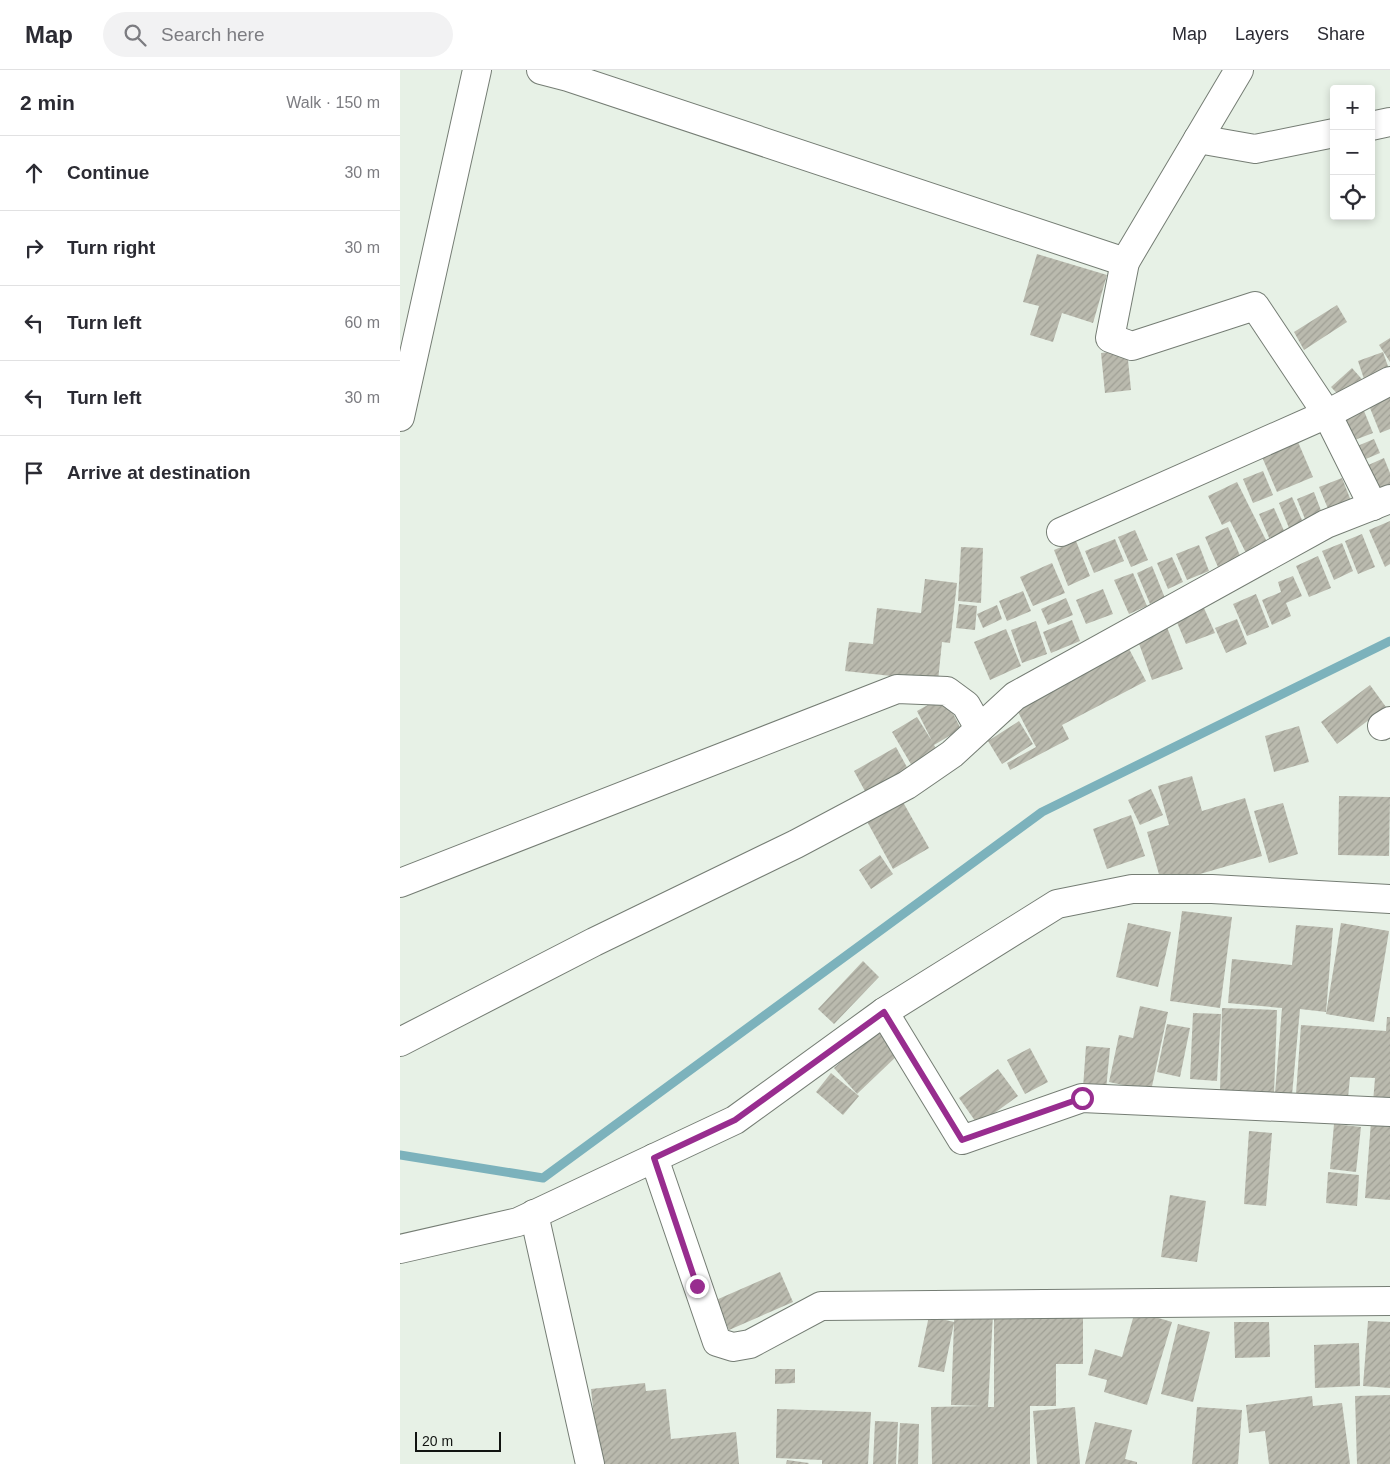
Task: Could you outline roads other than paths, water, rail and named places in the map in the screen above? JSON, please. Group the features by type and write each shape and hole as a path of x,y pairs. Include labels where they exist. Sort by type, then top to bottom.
{"street":[{"path":"400,417 477,70"},
{"path":"541,70 568,77 1125,262"},
{"path":"400,1042 594,942 796,844 907,785 952,754 1015,696 1326,524 1382,502 1327,414 1255,306 1132,346 1110,338 1125,262 1239,70"},
{"path":"1375,125 1390,122"},
{"path":"1198,139 1255,149 1330,134"},
{"path":"1061,532 1327,414 1390,381"},
{"path":"400,883 897,689 947,691 966,705 979,728"},
{"path":"400,1248 518,1222 735,1120 884,1012 1057,904 1132,889 1212,889 1390,898"},
{"path":"884,1012 962,1140 1082,1098 1390,1112"},
{"path":"654,1158 717,1342 733,1347 750,1344 821,1306 1390,1301"},
{"path":"534,1214 590,1464"}],"waterway":[{"path":"400,1155 543,1178 1042,812 1390,641"}]}
